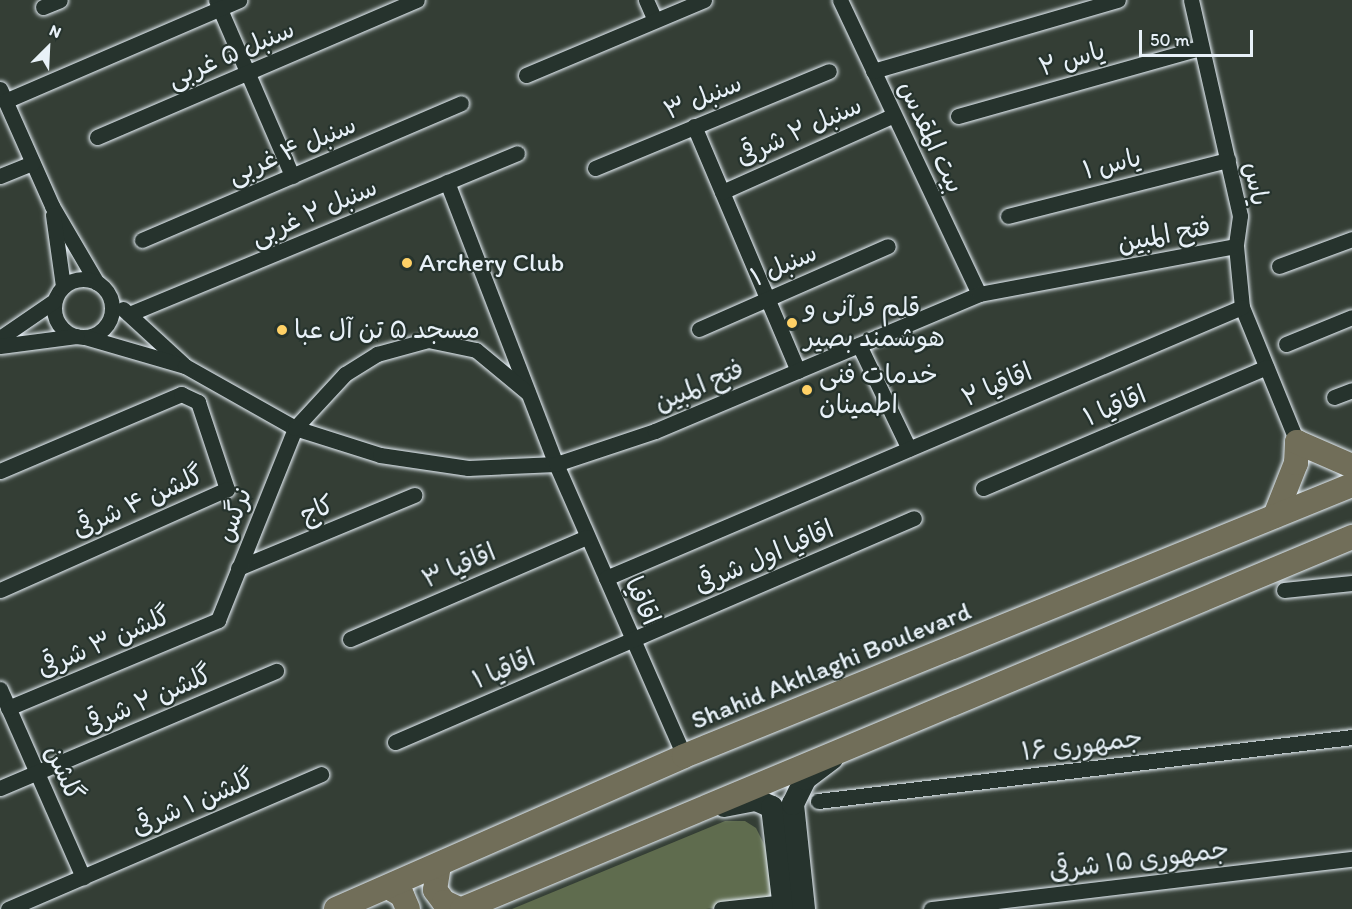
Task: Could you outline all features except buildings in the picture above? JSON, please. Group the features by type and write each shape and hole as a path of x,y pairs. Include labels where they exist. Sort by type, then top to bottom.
{"main road":[{"path":"1275,516 1296,463 1297,442 1352,466"},
{"name":"Shahid Akhlaghi Boulevard","path":"336,909 684,756 1352,485"},
{"path":"439,865 435,891 444,902 460,909 708,809 1352,537"},
{"path":"388,887 402,895 408,909"}],"street":[{"path":"43,7 60,0"},
{"path":"185,366 109,297 97,283 52,206 3,95 218,4 239,0"},
{"name":"سنبل ۵ غربی","path":"97,137 417,0"},
{"path":"646,0 655,20"},
{"path":"526,75 704,0"},
{"name":"بیت المقدس","path":"840,0 979,294"},
{"path":"873,71 1118,0"},
{"name":"یاس","path":"1191,0 1200,48 1240,216 1236,246 1242,307 1297,442"},
{"path":"218,4 292,176"},
{"name":"یاس ۲","path":"958,116 1200,48"},
{"name":"سنبل ۳","path":"595,168 829,71"},
{"name":"سنبل ۴ غربی","path":"142,240 461,103"},
{"name":"سنبل ۲ شرقی","path":"722,192 894,115"},
{"path":"694,126 798,371"},
{"name":"سنبل ۲ غربی","path":"129,314 517,153"},
{"name":"یاس ۱","path":"1008,216 1228,160"},
{"path":"0,176 33,163"},
{"name":"اقاقیا","path":"447,182 556,464 684,756"},
{"path":"52,206 63,286"},
{"path":"1279,266 1351,243"},
{"name":"سنبل ۱","path":"699,329 888,246"},
{"name":"فتح المبین","path":"185,366 295,428 380,456 468,468 556,464 655,431 979,294 1236,246"},
{"path":"0,338 54,301 63,286 80,279 97,283"},
{"path":"0,346 81,336 108,323 109,297"},
{"path":"54,301 61,327 81,336 185,366"},
{"name":"اقاقیا ۲","path":"606,578 1242,307"},
{"path":"1286,344 1352,316"},
{"path":"295,428 345,374 377,354 428,340 476,350 528,393"},
{"path":"859,345 909,448"},
{"name":"اقاقیا ۱","path":"983,489 1266,367"},
{"path":"1334,397 1352,390"},
{"name":"گلشن ۴ شرقی","path":"0,471 181,394 198,402 227,489 0,590"},
{"name":"نرگس","path":"218,620 295,428"},
{"name":"کاج","path":"238,568 414,495"},
{"name":"اقاقیا اول شرقی","path":"633,640 914,518"},
{"name":"اقاقیا ۳","path":"350,639 587,537"},
{"path":"1284,590 1352,583"},
{"name":"گلشن ۳ شرقی","path":"8,708 218,620"},
{"name":"اقاقیا ۱","path":"395,742 633,640"},
{"name":"گلشن ۲ شرقی","path":"0,788 38,774 276,671"},
{"name":"گلشن","path":"0,689 83,877"},
{"name":"جمهوری ۱۶","path":"818,801 1352,737"},
{"path":"721,909 783,906 783,805 806,779 842,752"},
{"name":"گلشن ۱ شرقی","path":"8,909 321,774"},
{"path":"708,809 756,800 783,805"},
{"path":"783,805 804,909"},
{"name":"جمهوری ۱۵ شرقی","path":"931,909 1352,859"}],"green space":[{"path":"725,821 745,821 756,828 765,846 773,903 706,909 512,909"}],"place":[{"name":"Archery Club","path":"407,263"},
{"name":"قلم قرآنی و هوشمند بصیر","path":"792,323"},
{"name":"مسجد ۵ تن آل عبا","path":"282,330"},
{"name":"خدمات فنی اطمینان","path":"807,390"}]}
